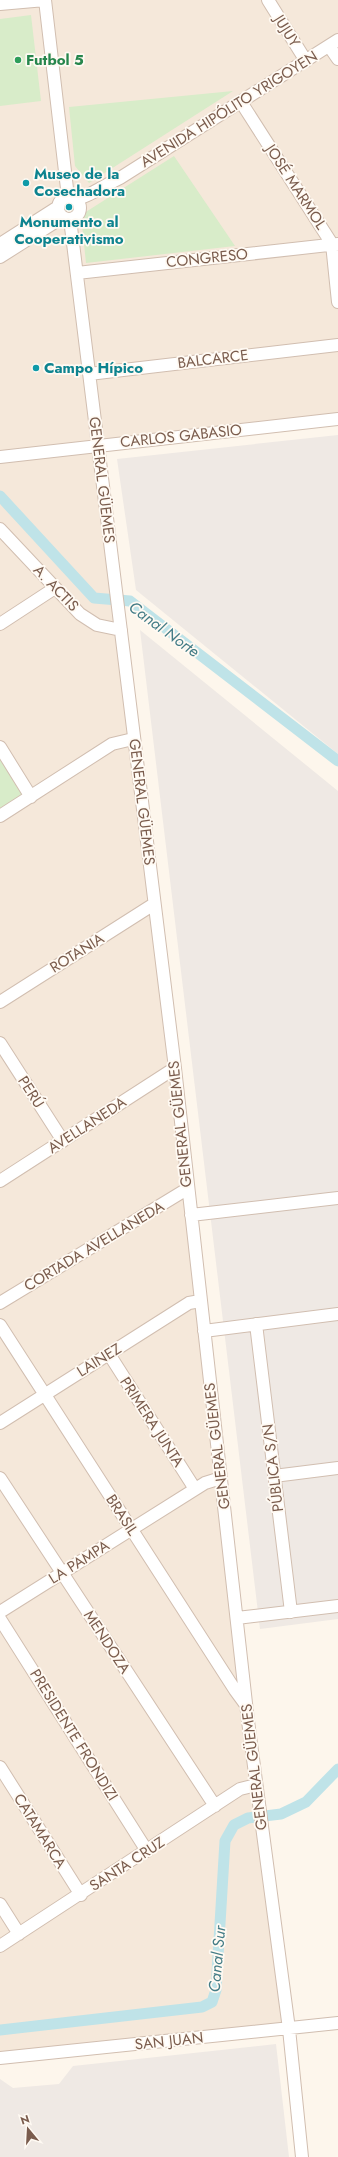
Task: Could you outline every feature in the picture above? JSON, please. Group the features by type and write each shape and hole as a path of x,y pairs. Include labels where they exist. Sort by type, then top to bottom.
{"street":[{"path":"0,4 45,0 72,198 80,204 80,211"},
{"name":"JUJUY","path":"268,0 306,61"},
{"path":"334,43 338,59"},
{"name":"AVENIDA HIPÓLITO YRIGOYEN","path":"64,214 62,199 83,198 105,184 120,178 334,43"},
{"name":"JOSÉ MARMOL","path":"241,102 335,244 338,302"},
{"name":"AVENIDA HIPÓLITO YRIGOYEN","path":"0,244 64,214 76,216 80,211 112,190 120,178"},
{"name":"AVENIDA HIPÓLITO YRIGOYEN","path":"0,257 64,214"},
{"name":"GENERAL GÜEMES","path":"64,214 76,273 175,1068 187,1189 246,1705 261,1830 289,2029 302,2157"},
{"name":"CONGRESO","path":"76,273 335,244"},
{"name":"BALCARCE","path":"89,374 338,344"},
{"name":"CARLOS GABASIO","path":"0,457 338,419"},
{"name":"A. ACTIS","path":"0,530 80,614 97,625 121,630"},
{"path":"0,624 55,588"},
{"path":"0,816 112,744 134,739"},
{"path":"0,747 31,797"},
{"name":"ROTANIA","path":"0,1002 154,904"},
{"name":"PERÚ","path":"0,1042 63,1141"},
{"name":"AVELLANEDA","path":"0,1181 175,1068"},
{"name":"CORTADA AVELLANEDA","path":"0,1303 187,1189"},
{"path":"191,1215 338,1198"},
{"name":"LAINEZ","path":"0,1423 189,1303 200,1301"},
{"path":"204,1331 338,1314"},
{"name":"PÚBLICA S/N","path":"256,1324 291,1612"},
{"name":"BRASIL","path":"0,1325 234,1690 246,1705"},
{"name":"PRIMERA JUNTA","path":"109,1354 195,1489"},
{"path":"274,1476 338,1468"},
{"name":"MENDOZA","path":"0,1478 215,1806"},
{"name":"LA PAMPA","path":"0,1612 195,1489 205,1483 221,1478"},
{"path":"237,1618 338,1606"},
{"name":"PRESIDENTE FRONDIZI","path":"0,1619 147,1850"},
{"name":"CATAMARCA","path":"0,1767 81,1894"},
{"name":"SANTA CRUZ","path":"0,1946 240,1790 256,1785"},
{"path":"0,1904 19,1934"},
{"name":"SAN JUAN","path":"0,2058 338,2023"}],"shaded area":[{"path":"0,0 338,0 338,419 98,446 289,2029 0,2058"},
{"path":"338,435 338,754 136,590 117,459"},
{"path":"140,630 338,791 338,1619 260,1629"},
{"path":"276,2044 289,2157 0,2157 0,2079 13,2088 59,2084 73,2066"}],"green space":[{"name":"Futbol 5","path":"31,15 41,101 0,106 0,19"},
{"path":"233,91 89,183 75,166 69,107"},
{"path":"174,156 235,246 86,263 81,215"},
{"path":"0,747 31,797 0,816"}],"waterway":[{"name":"Canal Norte","path":"0,496 94,598 130,601 338,761"},
{"name":"Canal Sur","path":"0,2030 202,2007 212,2002 216,1990 225,1841 234,1825 248,1818 281,1814 306,1802 338,1769"}],"place":[{"name":"Futbol 5","path":"18,60"},
{"name":"Museo de la Cosechadora","path":"26,183"},
{"name":"Monumento al Cooperativismo","path":"69,207"},
{"name":"Campo Hípico","path":"36,368"}]}
